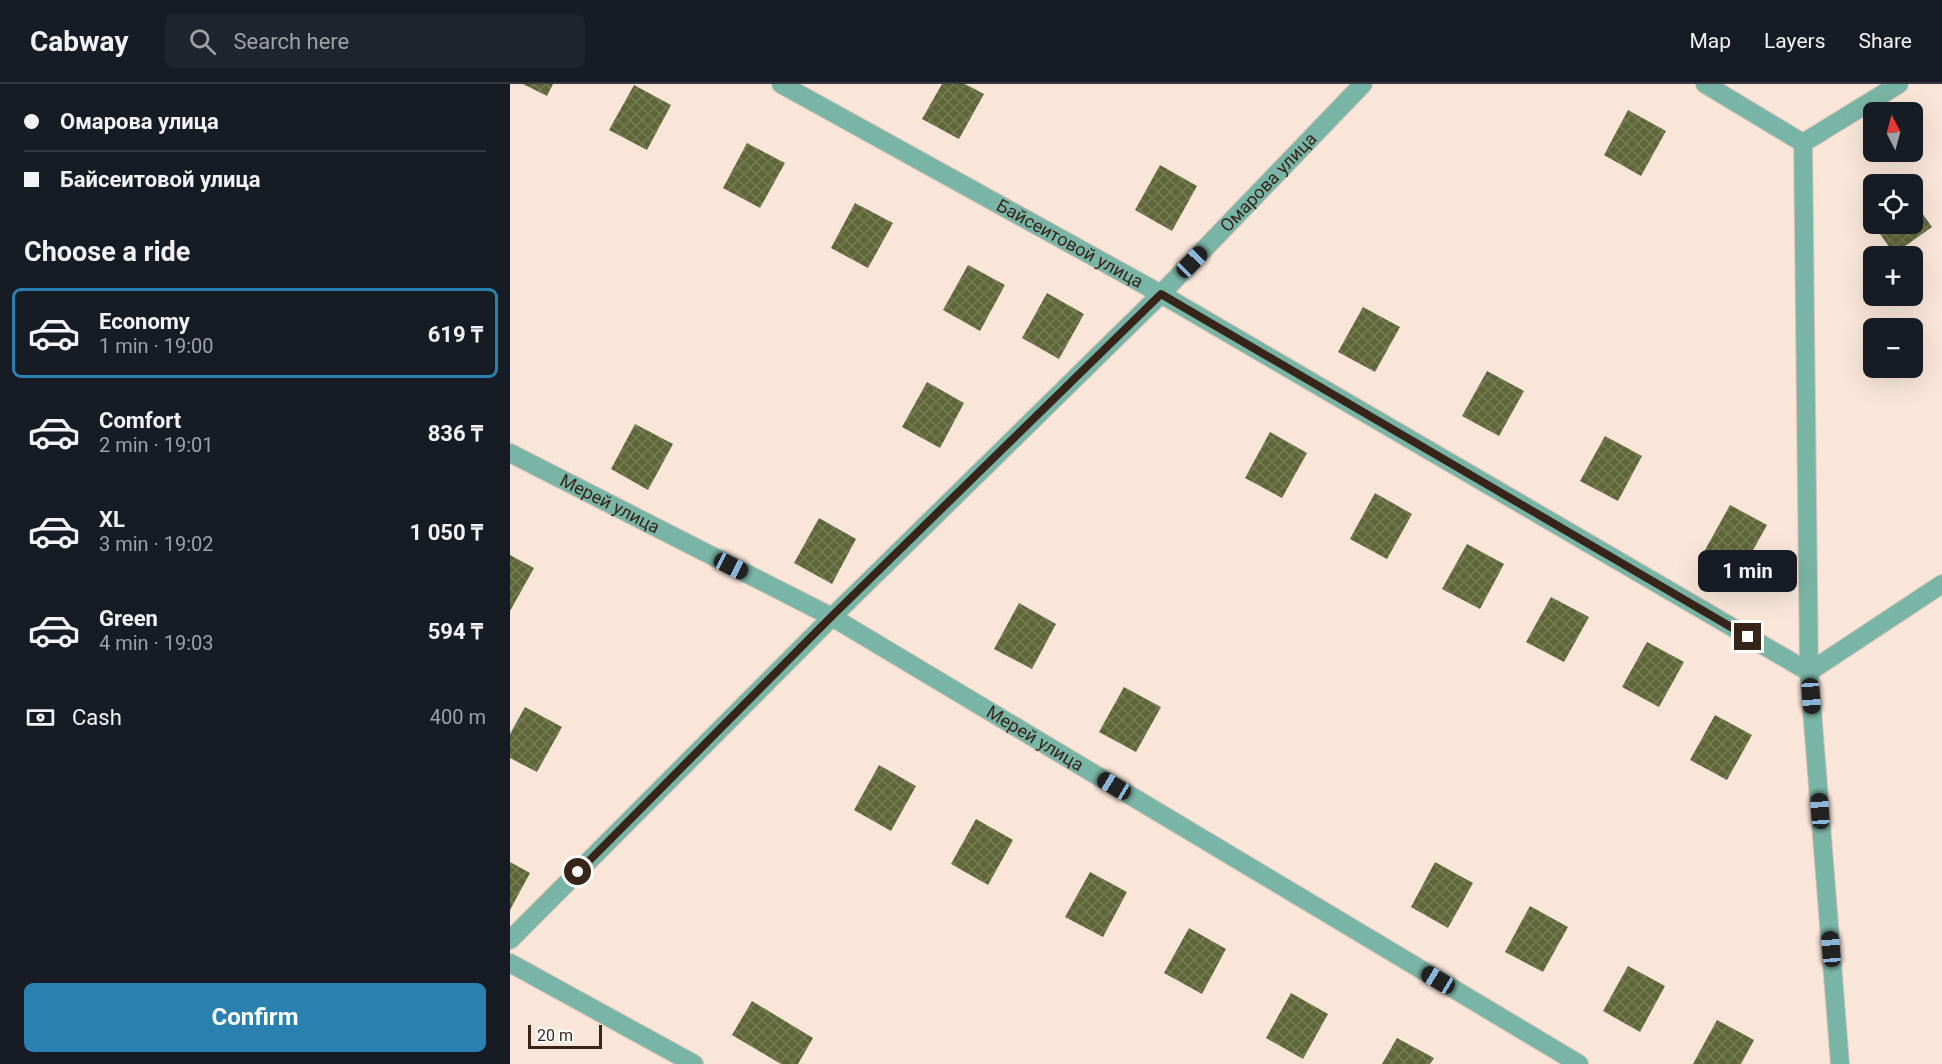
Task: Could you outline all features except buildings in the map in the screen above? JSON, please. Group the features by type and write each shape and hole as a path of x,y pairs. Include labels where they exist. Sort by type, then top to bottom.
{"street":[{"name":"Байсеитовой улица","path":"781,84 1161,294 1809,672"},
{"name":"Омарова улица","path":"510,940 831,617 1161,294 1363,84"},
{"path":"1705,84 1803,143"},
{"path":"1803,143 1899,84"},
{"path":"1803,143 1809,672 1840,1064"},
{"name":"Мерей улица","path":"510,453 831,617 1579,1064"},
{"path":"1809,672 1942,584"},
{"path":"510,963 694,1064"}],"route":[{"path":"578,872 831,617 1161,294 1748,637"}]}
